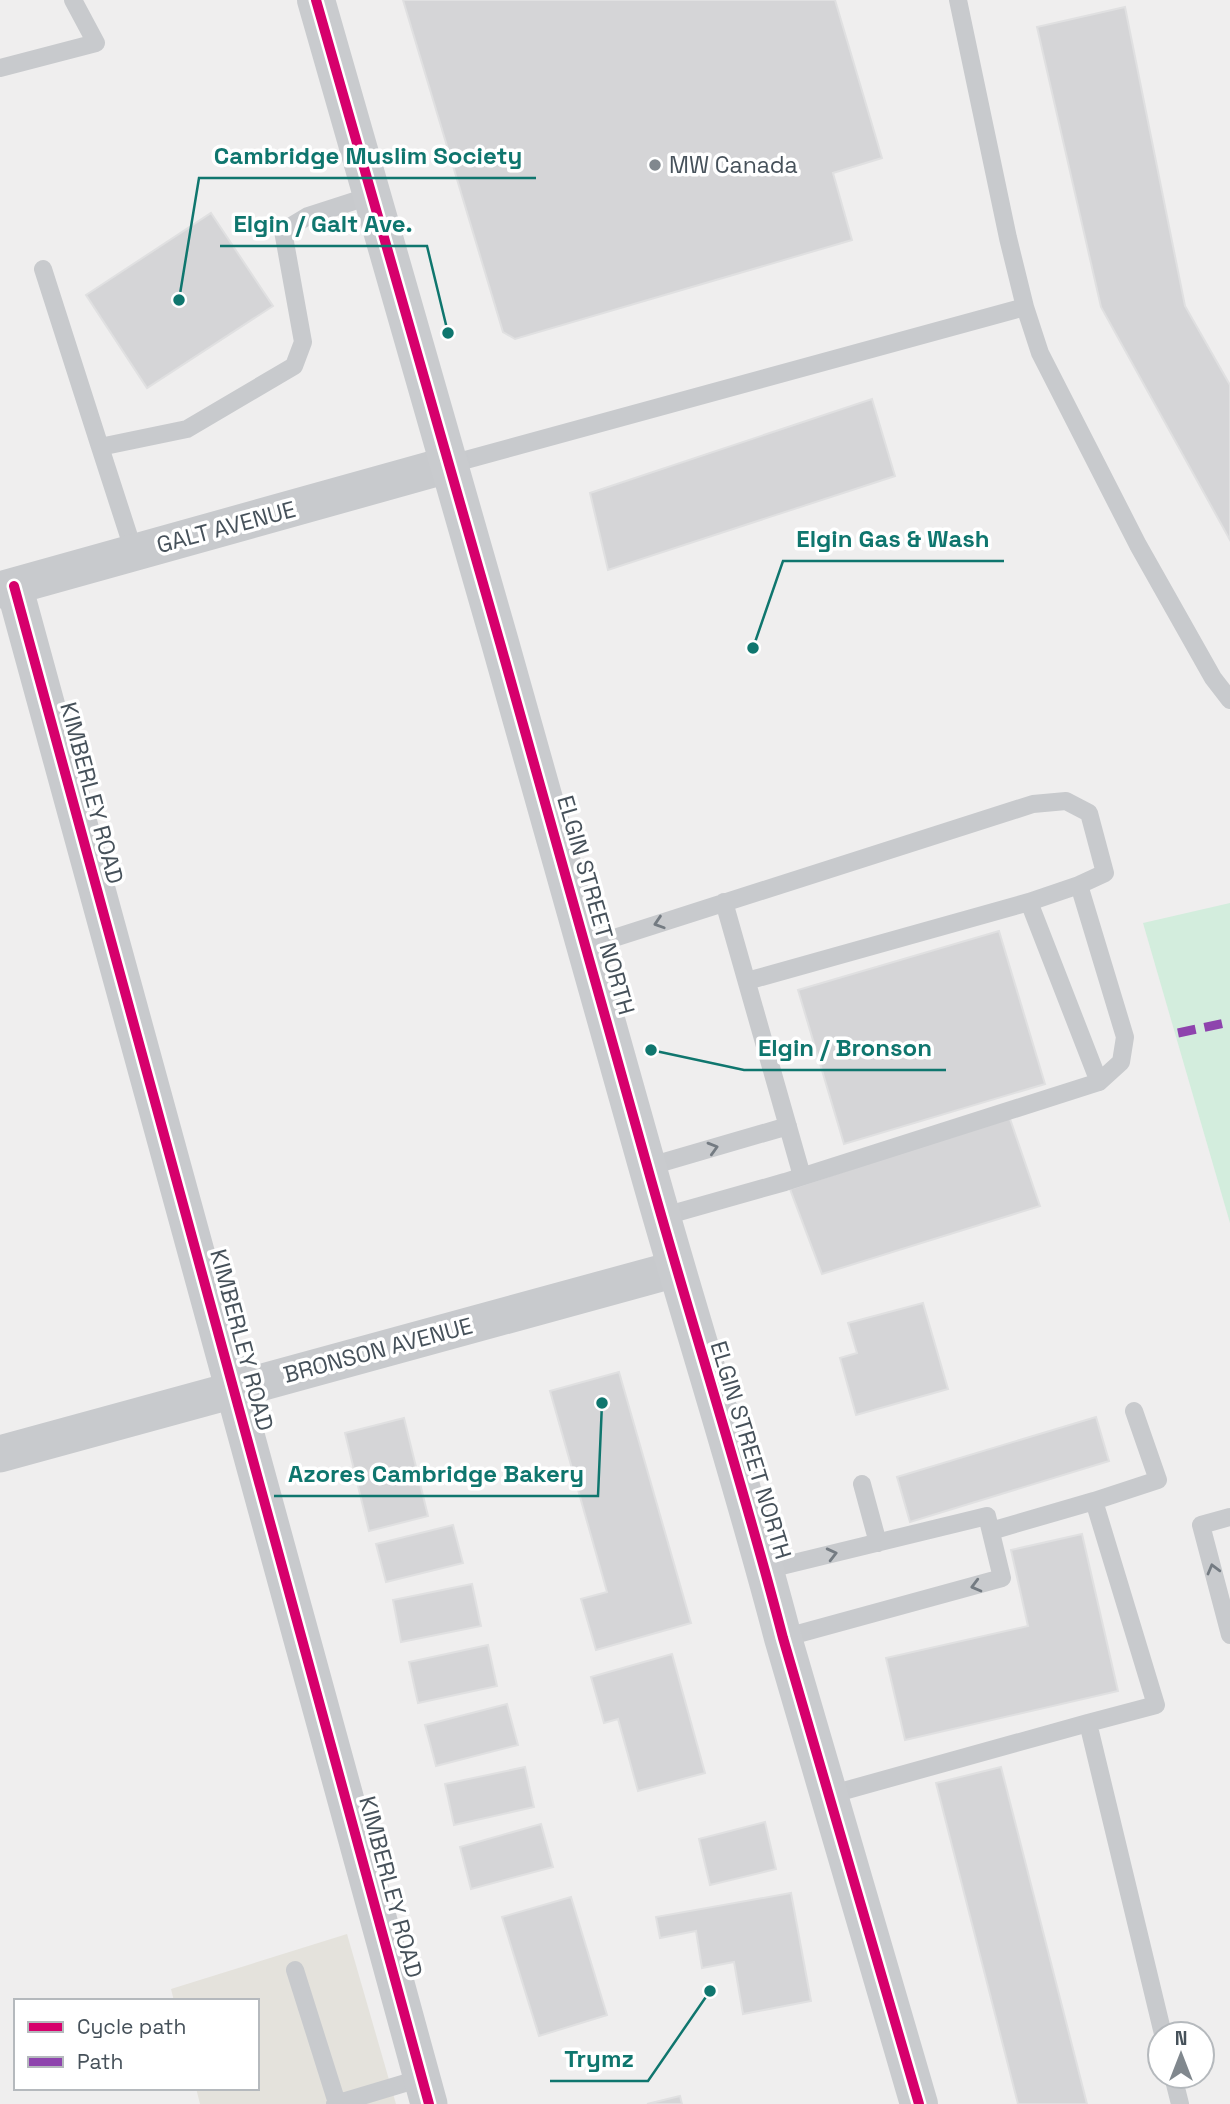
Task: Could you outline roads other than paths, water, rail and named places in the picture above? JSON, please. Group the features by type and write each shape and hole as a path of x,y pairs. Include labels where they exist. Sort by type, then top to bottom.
{"street":[{"name":"ELGIN STREET NORTH","path":"316,0 451,464 661,1217 919,2104"},
{"name":"GALT AVENUE","path":"7,588 451,464"},
{"name":"KIMBERLEY ROAD","path":"7,588 234,1390 426,2091"},
{"name":"BRONSON AVENUE","path":"0,1454 676,1269"}],"lane":[{"path":"0,68 96,43 73,0"},
{"path":"958,0 1008,238 1025,307 1040,353 1138,545 1213,678 1230,700"},
{"path":"100,447 187,429 294,366 303,342 283,230 308,216 373,195"},
{"path":"43,268 134,552"},
{"path":"451,464 1025,307"},
{"path":"586,947 1033,804 1066,800 1089,813 1105,873 1029,902 747,981"},
{"path":"661,1217 802,1176 1099,1082 1121,1062 1125,1037 1079,885"},
{"path":"724,902 802,1176"},
{"path":"1029,902 1099,1082"},
{"path":"647,1167 788,1126"},
{"path":"991,1531 1158,1480 1134,1411"},
{"path":"862,1485 878,1543"},
{"path":"829,1795 1156,1705 1094,1501"},
{"path":"765,1570 987,1516 991,1531 1002,1578 783,1638"},
{"path":"1230,1517 1201,1525 1230,1635"},
{"path":"1088,1723 1160,2020"},
{"path":"295,1970 336,2104 426,2091"}],"place":[{"name":"MW Canada","path":"655,165"},
{"name":"Cambridge Muslim Society","path":"179,300"},
{"name":"Elgin / Galt Ave.","path":"448,333"},
{"name":"Elgin Gas & Wash","path":"753,648"},
{"name":"Elgin / Bronson","path":"651,1050"},
{"name":"Azores Cambridge Bakery","path":"602,1403"},
{"name":"Trymz","path":"710,1991"}]}
